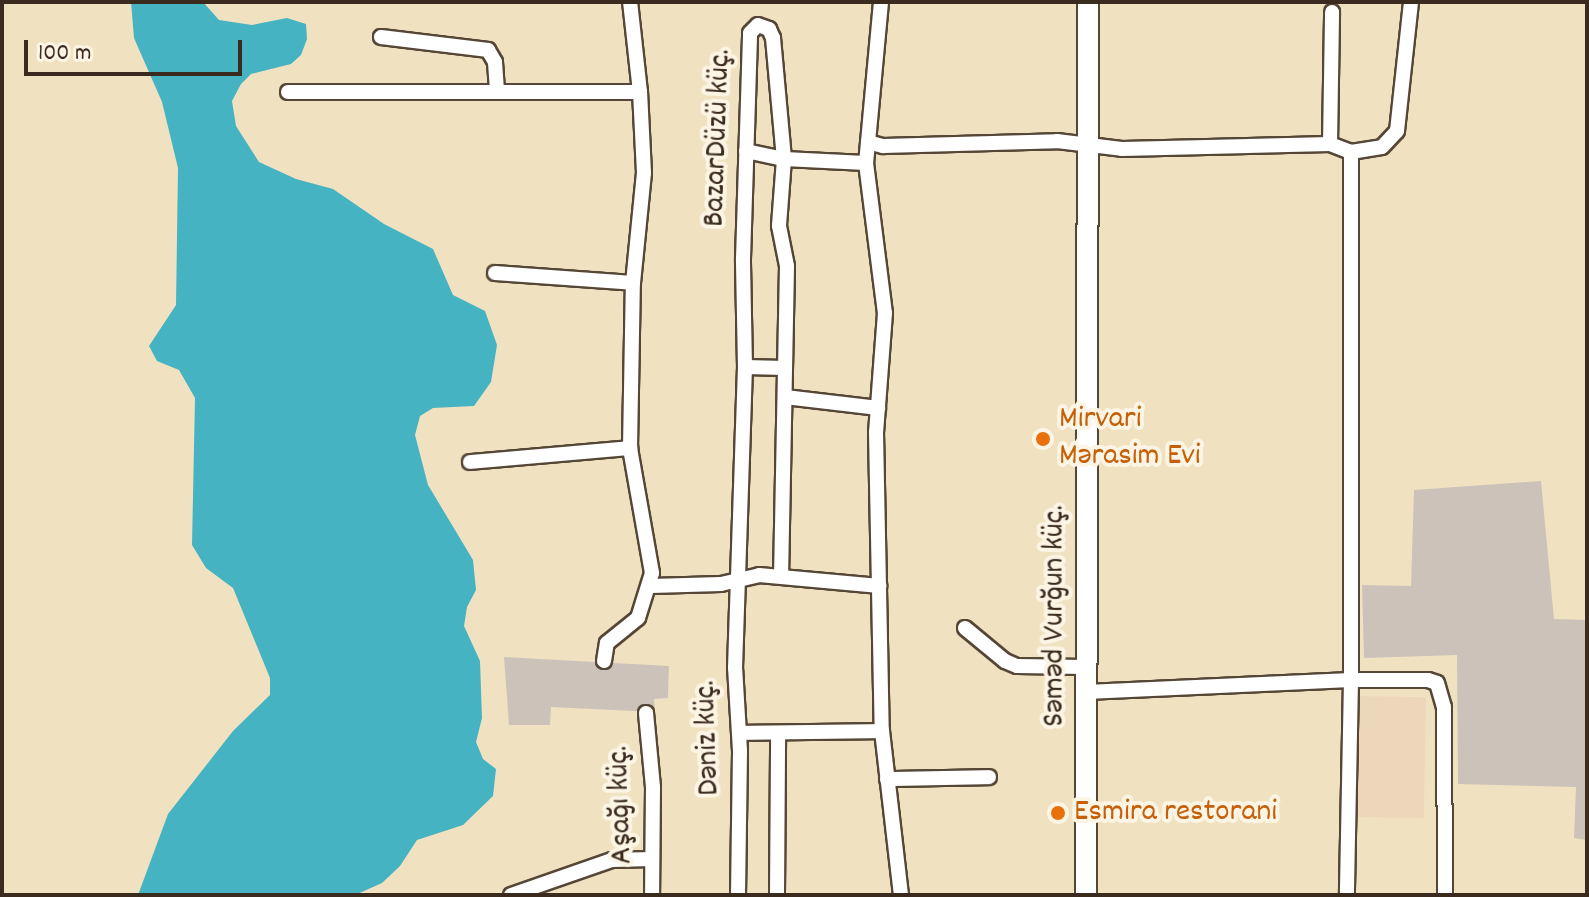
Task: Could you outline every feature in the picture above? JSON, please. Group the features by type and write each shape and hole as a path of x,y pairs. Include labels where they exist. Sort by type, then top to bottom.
{"main road":[{"name":"Səməd Vurğun küç.","path":"1086,895 1088,2"}],"street":[{"path":"604,661 607,643 633,625 651,586 649,552 630,448 633,283 644,173 640,92 630,2"},
{"path":"881,2 866,163 885,313 886,344 878,408 882,731 901,895"},
{"path":"868,142 893,146 1043,140 1136,149 1330,144 1351,152 1382,147 1397,131 1411,2"},
{"path":"1330,144 1332,12"},
{"name":"BazarDüzü küç.","path":"738,579 750,33 754,27 765,25 773,38 784,159 779,226 787,266 781,576"},
{"path":"381,37 488,50 495,62 497,90"},
{"path":"288,92 640,92"},
{"path":"746,151 784,159 866,163"},
{"path":"1347,895 1351,680 1351,152"},
{"path":"495,273 633,283"},
{"path":"745,367 785,368"},
{"path":"785,397 878,408"},
{"path":"470,462 630,448"},
{"path":"651,586 721,584 738,579 781,576 880,586"},
{"name":"Dəniz küç.","path":"738,579 735,668 739,733 738,895"},
{"path":"965,628 1005,661 1017,666 1085,667"},
{"path":"1086,692 1351,680 1428,680 1437,683 1442,693 1445,895"},
{"name":"Aşağı küç.","path":"646,713 653,787 652,895"},
{"path":"739,733 882,731"},
{"name":"Dəniz küç.","path":"777,895 778,733"},
{"path":"887,779 989,777"},
{"path":"511,895 612,860 652,859"}],"shaded area":[{"path":"1541,481 1554,619 1587,620 1587,840 1574,838 1576,787 1458,784 1457,655 1364,658 1362,585 1411,586 1414,490"},
{"path":"504,657 669,666 668,698 654,699 655,712 551,707 550,725 509,725"},
{"path":"1358,696 1426,697 1424,818 1356,817"}],"water":[{"path":"131,2 203,2 219,20 252,25 287,18 306,24 307,39 301,55 291,64 251,74 241,84 232,101 236,126 259,162 296,179 333,189 384,224 433,249 453,295 485,311 497,345 491,382 474,406 433,408 420,416 415,435 428,485 473,560 476,590 467,607 464,626 480,661 482,718 476,742 483,759 496,769 493,796 463,825 417,840 400,866 382,883 355,895 138,895 168,814 233,731 270,695 270,678 233,588 206,568 192,545 195,398 179,370 157,361 149,346 176,305 178,168 162,102 134,38"}],"place":[{"name":"Mirvari Mərasim Evi","path":"1043,439"},
{"name":"Esmira restorani","path":"1058,813"}]}
